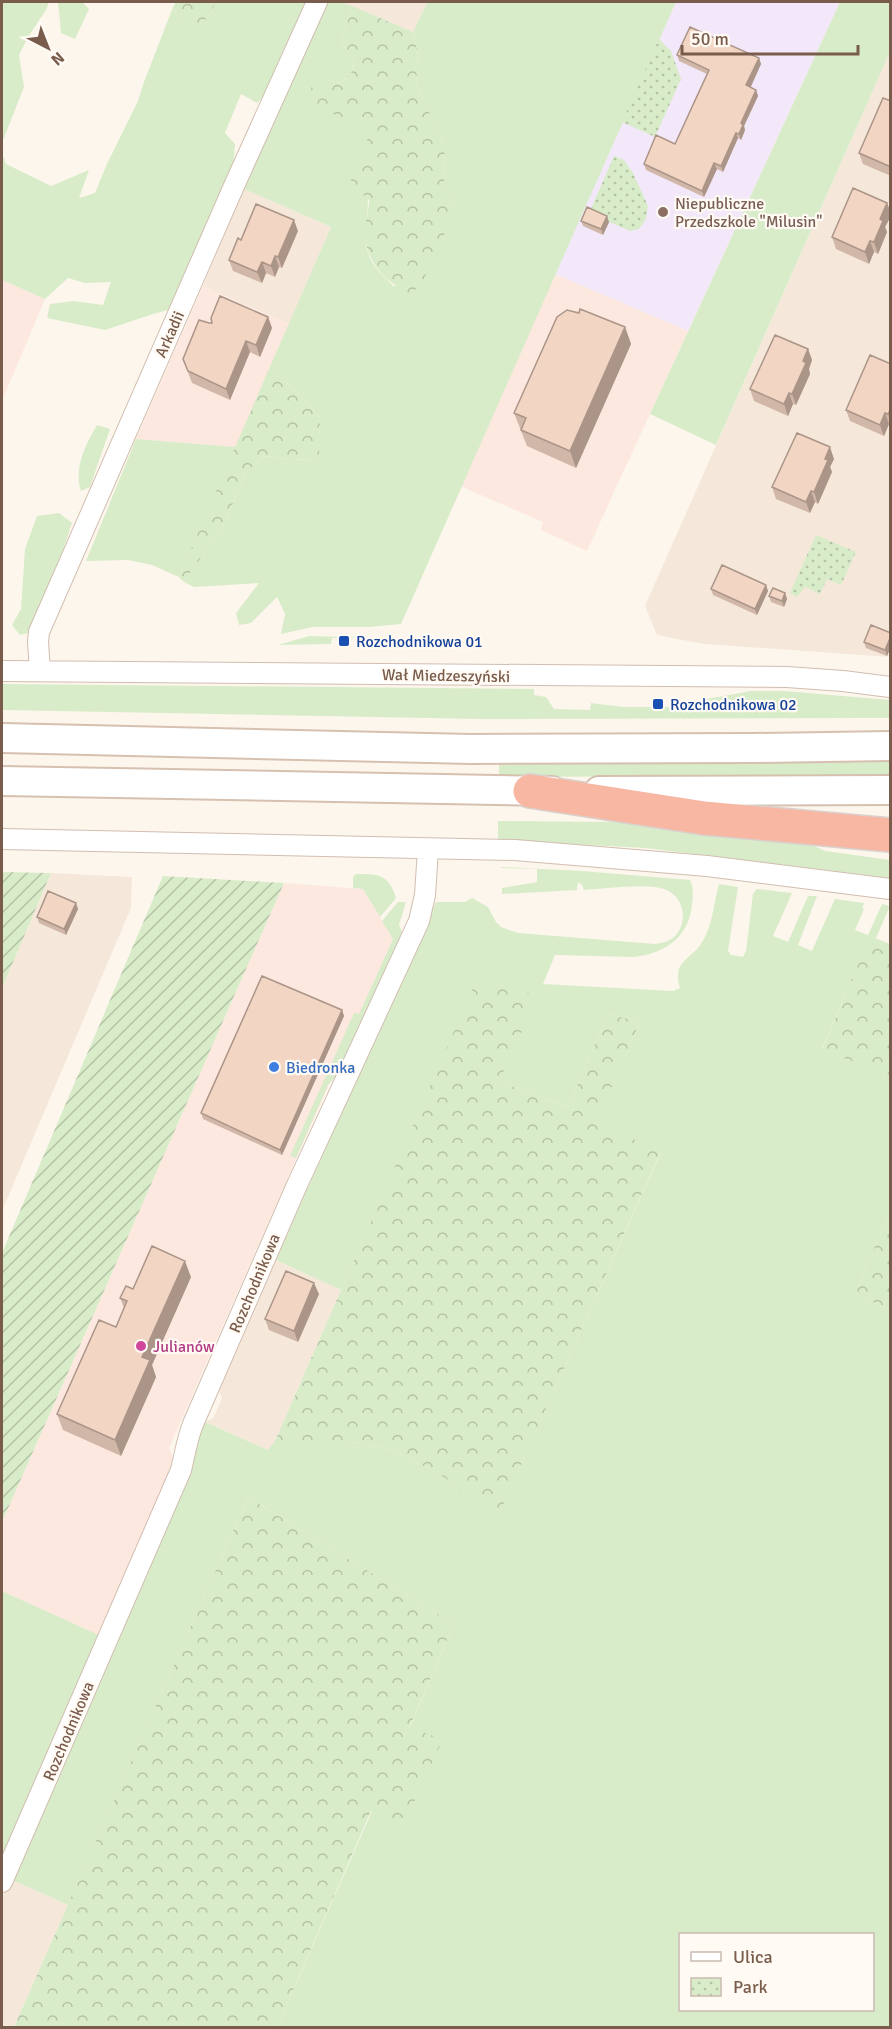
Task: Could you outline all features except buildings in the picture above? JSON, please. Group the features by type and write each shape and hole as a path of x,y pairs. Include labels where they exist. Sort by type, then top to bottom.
{"highway":[{"path":"530,791 704,818 891,835"}],"main road":[{"path":"2,738 494,749 891,746"},
{"path":"2,781 530,791 891,790"}],"street":[{"name":"Arkadii","path":"40,671 39,632 317,2"},
{"name":"Wał Miedzeszyński","path":"2,671 786,677 891,687"},
{"path":"2,839 515,850 707,866 891,889"},
{"name":"Rozchodnikowa","path":"2,1882 181,1470 186,1453 186,1441 193,1424 297,1185 418,921 425,895 428,849"}],"shaded area":[{"path":"341,2 427,2 413,32"},
{"name":"Niepubliczne Przedszkole \"Milusin\"","path":"676,2 840,2 688,331 555,274"},
{"path":"890,52 890,657 704,644 657,635 645,606"},
{"path":"244,189 331,227 289,324 203,286"},
{"path":"555,274 688,331 587,551 541,530 543,522 460,486"},
{"path":"2,280 45,299 2,401"},
{"path":"203,286 289,324 236,447 136,439"},
{"path":"51,873 132,877 131,908 2,1211 2,988"},
{"path":"284,883 363,889 393,939 169,1448 177,1466 103,1637 2,1591 2,1522"},
{"path":"276,1260 341,1290 275,1441 268,1450 205,1422 213,1418 217,1410 222,1398 219,1390"},
{"path":"10,1879 68,1905 14,2027 2,2027 2,1898"}],"green space":[{"path":"2,2 49,2 19,55 24,87 2,143"},
{"path":"58,2 82,2 89,9 75,39 61,33"},
{"path":"176,2 216,2 208,18 196,24 181,23 173,7"},
{"path":"216,2 306,2 301,23 283,50 267,93 257,103 241,94 225,133 235,144 233,169 172,309 105,330 47,318 50,304 74,301 103,305 111,282 85,283 68,278 45,299 2,280 2,153 6,164 51,186 89,170 79,198 95,193 138,101 173,7 181,23 208,18"},
{"path":"324,2 341,2 352,6 342,41 352,59 354,68 340,83 327,80 371,130 366,245 373,264 394,287 456,209 444,186 445,147 416,84 418,55 413,32 427,2 676,2 401,624 369,627 313,627 281,634 285,614 277,597 251,623 239,625 236,613 259,583 194,587 184,582 225,523 245,474 263,456 318,460 320,417 291,386 269,369 331,227 244,189"},
{"path":"840,2 890,2 890,52 716,445 650,414"},
{"path":"352,6 413,32 418,55 416,84 445,147 444,186 456,209 422,283 411,294 393,284 373,262 366,244 365,233 369,200 350,183 371,130 307,103 312,86 327,80 340,83 354,68 352,59 342,41"},
{"path":"659,39 671,51 681,79 655,137 622,122"},
{"path":"614,156 624,160 633,173 648,206 646,219 639,229 630,231 589,213"},
{"path":"269,369 291,386 320,417 319,460 263,456 245,474 225,523 184,582 179,577"},
{"path":"97,425 110,429 90,487 81,491 80,465 85,448"},
{"path":"136,439 236,447 179,577 152,565 128,560 86,561"},
{"path":"59,513 72,523 55,574 31,632 20,635 12,625 21,609 25,549 37,516"},
{"path":"816,535 856,552 841,585 827,579 820,594 805,587 797,597 790,593"},
{"path":"309,636 377,638 377,645 357,644 356,638 332,638 331,644 278,645"},
{"path":"2,684 534,689 534,695 546,697 554,709 590,710 591,703 623,707 695,707 696,701 751,691 784,691 890,700 890,718 480,719 2,710"},
{"path":"890,760 890,775 499,777 499,764"},
{"path":"498,821 618,822 738,833 812,845 825,851 890,860 890,878 645,848 498,840"},
{"path":"501,867 582,871 690,880 693,892 690,916 686,926 681,934 666,947 634,957 555,955 543,984 673,991 680,988 679,969 705,937 719,884 738,887 728,951 731,955 743,957 746,951 753,894 757,889 792,893 773,936 788,942 808,896 817,896 798,945 812,951 835,899 864,903 862,908 864,909 855,930 868,935 882,904 890,906 876,938 870,937 822,1049 890,1075 890,1211 855,1294 890,1310 890,2027 277,2027 372,1811 442,1740 409,1729 454,1624 248,1497 68,1905 10,1879 205,1422 268,1450 275,1441 345,1441 393,1450 444,1477 497,1518 661,1152 595,1123 640,1022 608,1014 568,1107 499,1081 477,981 341,1290 276,1260 436,902 465,902 472,898 488,907 501,927 518,933 655,944 674,937 680,929 683,915 680,902 671,892 656,887 635,886 584,890 578,882 577,890 502,894 502,888 537,882 537,869"},
{"path":"2,872 51,873 2,988"},
{"path":"356,874 376,875 390,884 396,898 380,917 363,889 353,888 353,877"},
{"path":"163,876 284,883 2,1522 2,1253"},
{"path":"398,902 406,902 399,925 402,932 389,966 342,1070 328,1085 296,1158 290,1156 354,1013 359,1014 393,939 382,921"},
{"path":"870,936 890,944 890,1075 822,1050"},
{"path":"476,981 538,996 499,1081 568,1107 608,1014 640,1022 596,1123 661,1151 497,1519 444,1477 393,1450 345,1441 275,1441"},
{"path":"890,1211 890,1310 855,1294"},
{"path":"248,1497 454,1624 409,1728 443,1739 403,1826 371,1811 277,2027 14,2027"},
{"path":"2,1591 103,1637 2,1870"}],"place":[{"name":"Niepubliczne Przedszkole \"Milusin\"","path":"663,212"},
{"name":"Rozchodnikowa 01","path":"344,641"},
{"name":"Rozchodnikowa 02","path":"658,704"},
{"name":"Biedronka","path":"274,1067"},
{"name":"Julianów","path":"141,1346"}]}
